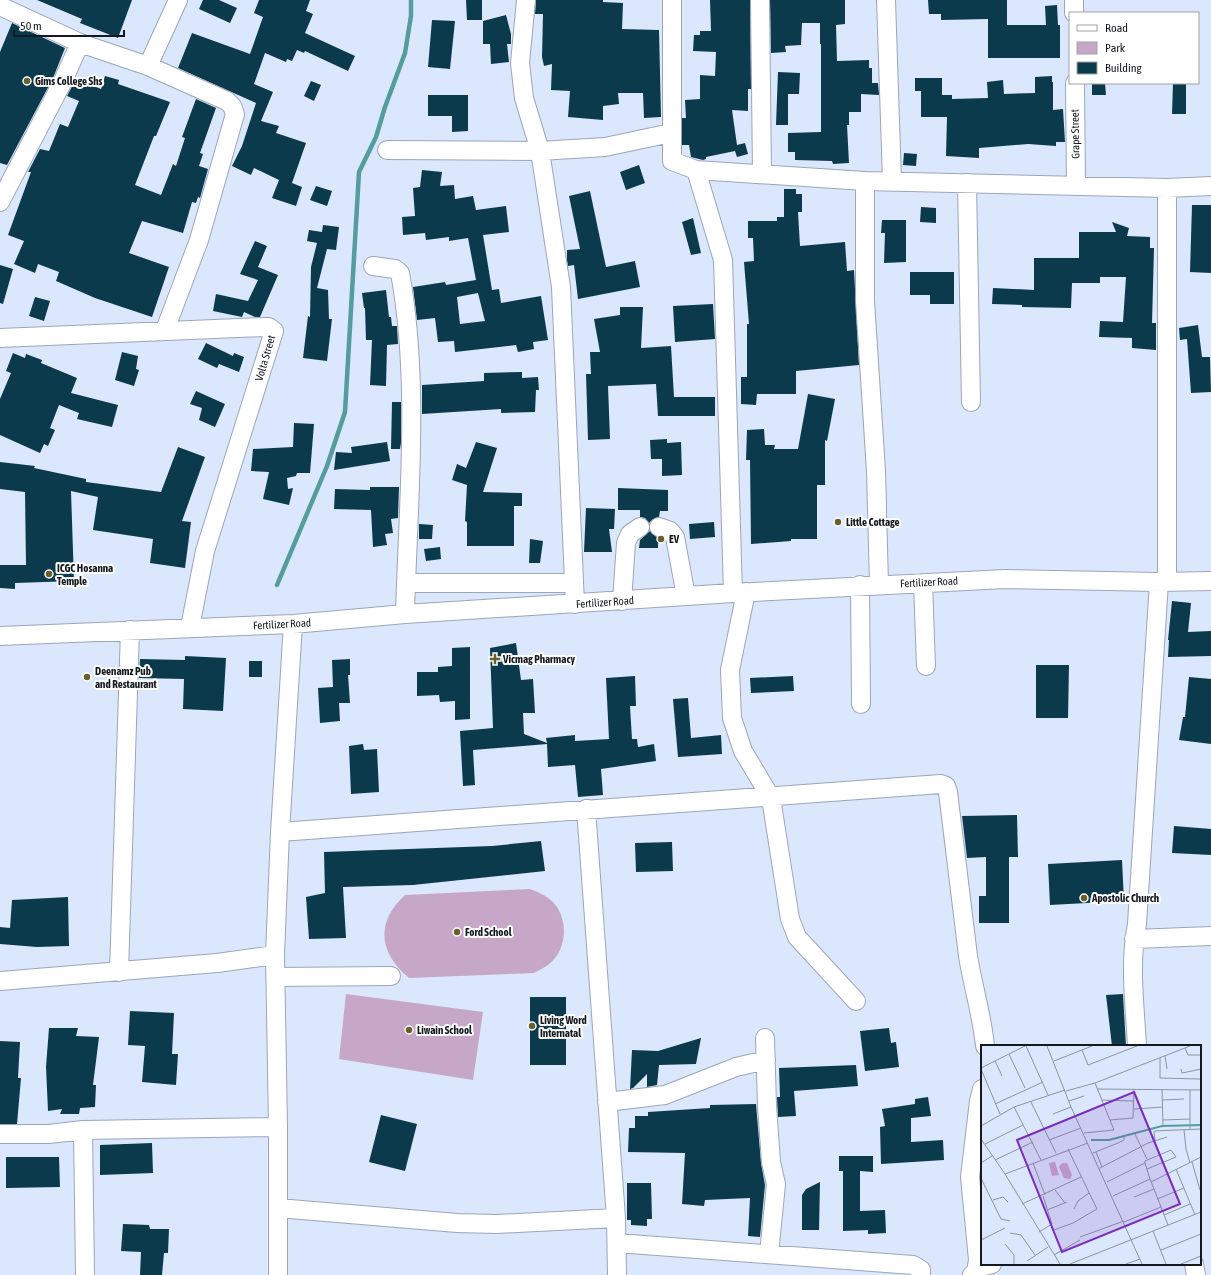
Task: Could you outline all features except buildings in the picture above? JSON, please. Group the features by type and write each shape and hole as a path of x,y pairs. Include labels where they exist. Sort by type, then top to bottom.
{"street":[{"path":"148,66 178,0"},
{"path":"526,0 520,63 524,98 540,151 561,287 575,604"},
{"path":"672,0 672,161 696,170 762,173 865,181 1167,188 1211,186"},
{"path":"760,0 762,173"},
{"path":"886,0 892,181"},
{"path":"1074,0 1074,12"},
{"path":"0,6 80,43 148,66 227,101 232,106 235,114 199,240 164,330"},
{"path":"0,202 62,83 80,43"},
{"name":"Grape Street","path":"1075,84 1076,186"},
{"path":"386,150 540,151 605,147 671,134"},
{"path":"696,170 722,260 739,592 730,670 732,718 743,751 771,798 790,919 797,937 856,1001"},
{"path":"865,181 865,301 876,471 879,585"},
{"path":"967,184 971,402"},
{"path":"1137,1045 1133,987 1134,939 1137,924 1163,582 1167,188"},
{"path":"373,266 394,269 400,273 409,338 410,441 405,614"},
{"name":"Volta Street","path":"0,338 164,330 268,327 274,332 205,551 190,627"},
{"path":"622,601 626,543 630,534 640,527"},
{"path":"659,527 670,530 675,537 686,596"},
{"name":"Fertilizer Road","path":"0,636 190,627 293,624 405,614 622,601 739,592 923,582 1005,579 1163,582 1211,581"},
{"path":"923,582 926,666"},
{"path":"406,583 574,583"},
{"path":"860,585 861,704"},
{"path":"278,1275 278,1128 275,955 280,832 293,624"},
{"path":"119,972 130,630"},
{"path":"280,832 586,809 771,798 941,784 946,786 948,792 968,956 974,992 981,1011 985,1045"},
{"path":"586,809 616,1218 617,1275"},
{"path":"1134,939 1211,936"},
{"path":"0,981 217,963 275,955"},
{"path":"276,977 391,976"},
{"path":"765,1038 771,1162 776,1184 769,1254"},
{"path":"607,1102 665,1095 736,1068 766,1060"},
{"path":"980,1269 970,1177 981,1093"},
{"path":"0,1134 49,1134 83,1130 278,1128"},
{"path":"83,1130 86,1275"},
{"path":"278,1208 457,1223 496,1224 616,1218"},
{"path":"616,1243 913,1265 921,1270 921,1275"},
{"path":"1194,1265 1196,1275"}],"green space":[{"path":"530,889 547,897 558,908 564,934 563,943 555,959 534,973 409,978 399,968 387,948 384,938 385,927 395,906 405,895"},
{"path":"346,994 483,1012 473,1080 339,1059"}],"waterway":[{"path":"277,585 327,466 345,412 359,172 376,137 385,107 405,53 411,16 411,0"}],"place":[{"name":"Gims College Shs","path":"27,81"},
{"name":"Little Cottage","path":"838,522"},
{"name":"EV","path":"661,539"},
{"name":"ICGC Hosanna Temple","path":"49,574"},
{"name":"Vicmag Pharmacy","path":"495,659"},
{"name":"Deenamz Pub and Restaurant","path":"87,677"},
{"name":"Apostolic Church","path":"1084,898"},
{"name":"Ford School","path":"457,932"},
{"name":"Living Word Internatal","path":"532,1026"},
{"name":"Liwain School","path":"409,1030"}]}
